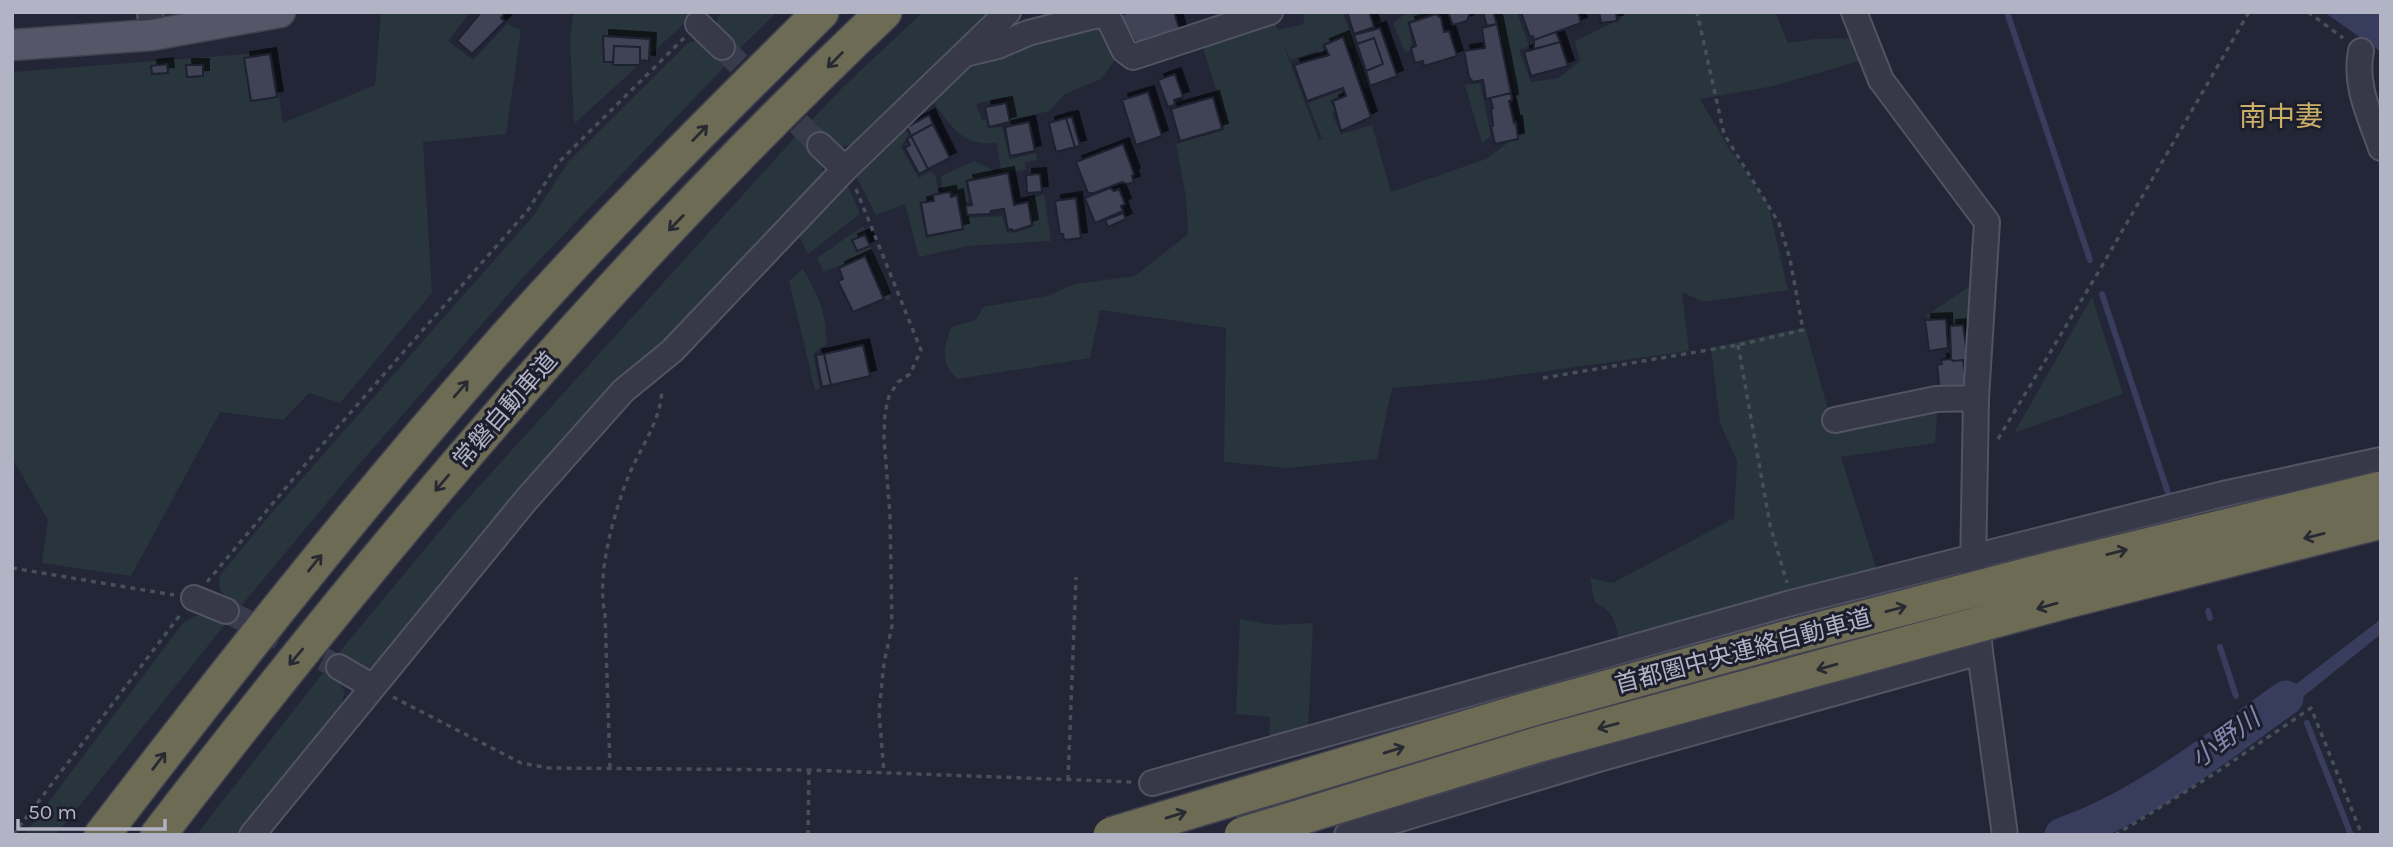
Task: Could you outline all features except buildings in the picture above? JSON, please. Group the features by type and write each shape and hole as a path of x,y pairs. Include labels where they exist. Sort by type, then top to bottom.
{"highway":[{"name":"常磐自動車道","path":"102,835 199,708 347,523 490,355 708,125 821,12"},
{"name":"常磐自動車道","path":"158,835 279,677 525,386 739,156 884,12"},
{"name":"首都圏中央連絡自動車道","path":"1111,835 1530,709 1784,639 2078,562 2381,489"},
{"name":"首都圏中央連絡自動車道","path":"1240,835 1540,744 2065,601 2381,521"}],"main road":[{"path":"12,45 151,24 280,12"}],"street":[{"path":"252,835 535,490 622,391 662,359 845,169 1007,12"},
{"path":"1854,12 1881,80 1987,222 1976,398 1972,556 1980,652 2005,835"},
{"path":"961,55 1064,18 1098,15 1109,19 1124,50 1133,57 1259,14"},
{"path":"698,24 722,47"},
{"path":"2361,51 2358,65 2359,85 2381,148"},
{"path":"820,145 845,169"},
{"path":"1835,420 1937,399 1976,398"},
{"path":"1152,783 1791,603 2223,494 2381,460"},
{"path":"194,598 226,611"},
{"path":"1347,835 1602,758 1980,652"},
{"path":"339,667 373,687"},
{"path":"1217,765 1240,835"}],"path":[{"path":"1543,378 1738,345 1803,330 1790,259 1779,223 1724,134 1698,12"},
{"path":"1996,443 2249,12"},
{"path":"13,835 194,598 315,453 528,211 558,163 698,24"},
{"path":"845,169 852,179 920,350 911,374 898,382 889,396 885,413 892,626 884,663 879,712 884,773"},
{"path":"1738,345 1770,525 1791,603"},
{"path":"610,768 605,614 602,599 607,551 629,476 661,405 662,359"},
{"path":"12,569 194,598"},
{"path":"1068,780 1076,577"},
{"path":"373,687 521,763 549,768 809,770 1152,783"},
{"path":"2115,835 2214,774 2311,708 2362,835"},
{"path":"808,835 809,770"}],"shaded area":[{"path":"381,12 470,12 448,41 473,60 507,24 521,30 506,134 423,142 432,293 340,403 309,393 283,420 220,412 131,576 42,563 48,520 12,458 12,72 272,52 283,123 375,85"},
{"path":"574,12 697,12 574,124 570,37"},
{"path":"721,12 777,12 736,52 718,35 716,25"},
{"path":"923,12 997,12 856,143 838,148 810,122"},
{"path":"1303,12 1343,12 1368,87 1365,88 1355,65 1358,63 1353,47 1350,47 1344,36 1322,44 1324,54 1320,56 1317,51 1291,60 1284,46 1319,140 1327,137 1322,138 1308,103 1341,91 1343,95 1330,100 1334,109 1332,114 1341,134 1372,125 1391,192 1486,159 1524,131 1496,12 1517,12 1529,46 1519,50 1531,82 1559,78 1580,61 1575,41 1621,19 1622,12 1779,12 1776,14 1788,43 1851,38 1859,61 1774,86 1700,99 1730,150 1768,204 1788,290 1703,302 1682,292 1689,351 1475,381 1392,388 1377,459 1287,468 1224,462 1226,328 1100,310 1090,358 957,379 945,360 946,342 951,327 976,320 983,307 1048,296 1074,284 1135,276 1188,234 1186,197 1176,144 1224,130 1225,117 1201,42 1273,19 1278,30 1304,24"},
{"path":"1407,12 1412,12 1413,15 1439,12 1408,22 1412,44 1409,52 1405,52 1393,24"},
{"path":"1081,28 1103,28 1119,55 1101,79 1065,94 1049,111 1012,120 1006,97 976,104 988,128 1002,127 1010,159 1036,153 1037,160 1025,162 1026,170 1001,172 997,143 966,138 951,125 931,99 961,71 1055,33"},
{"path":"696,41 714,49 727,64 527,273 361,462 241,606 224,595 219,588 220,575 534,215 568,162 688,43"},
{"path":"1480,83 1491,136 1482,143 1465,85"},
{"path":"905,128 909,135 901,147 919,178 931,171 935,175 939,192 931,196 931,200 919,202 926,238 964,230 958,194 952,195 950,189 942,191 941,176 974,161 991,169 994,174 965,180 969,202 964,204 966,218 1002,216 1007,232 1020,231 1034,226 1030,198 1044,195 1051,241 967,246 919,257 905,204 876,215 856,176"},
{"path":"798,134 823,162 822,177 371,670 354,669 337,655 454,514"},
{"path":"847,184 860,214 808,254 797,233"},
{"path":"863,226 891,299 886,301 868,254 824,272 817,258"},
{"path":"803,269 821,305 826,332 827,344 813,354 820,388 815,390 789,281"},
{"path":"1976,282 1972,322 1949,324 1948,317 1924,317"},
{"path":"2092,297 2123,394 2014,433"},
{"path":"1805,327 1832,424 1938,403 1935,443 1841,457 1876,568 1750,600 1619,641 1613,618 1595,603 1590,578 1613,583 1734,518 1737,461 1720,423 1711,348"},
{"path":"207,614 227,622 56,835 24,835 182,624 195,616"},
{"path":"1240,619 1274,625 1313,623 1308,732 1269,742 1270,717 1236,714"},
{"path":"323,673 337,679 345,692 340,708 242,835 196,835"}],"water":[{"path":"2324,12 2377,12 2381,15 2381,52"},
{"path":"2381,619 2381,634 2294,704 2290,702 2250,730 2243,721"}],"waterway":[{"path":"2007,12 2090,260"},
{"path":"2102,294 2169,496"},
{"path":"2208,611 2210,618"},
{"path":"2220,647 2236,696"},
{"name":"小野川","path":"2062,835 2092,824 2150,793 2286,698"},
{"path":"2307,723 2351,835"}],"tunnel":[{"path":"722,47 820,145"},
{"path":"226,611 339,667"}],"district":[{"name":"南中妻","path":"2281,116"}]}
